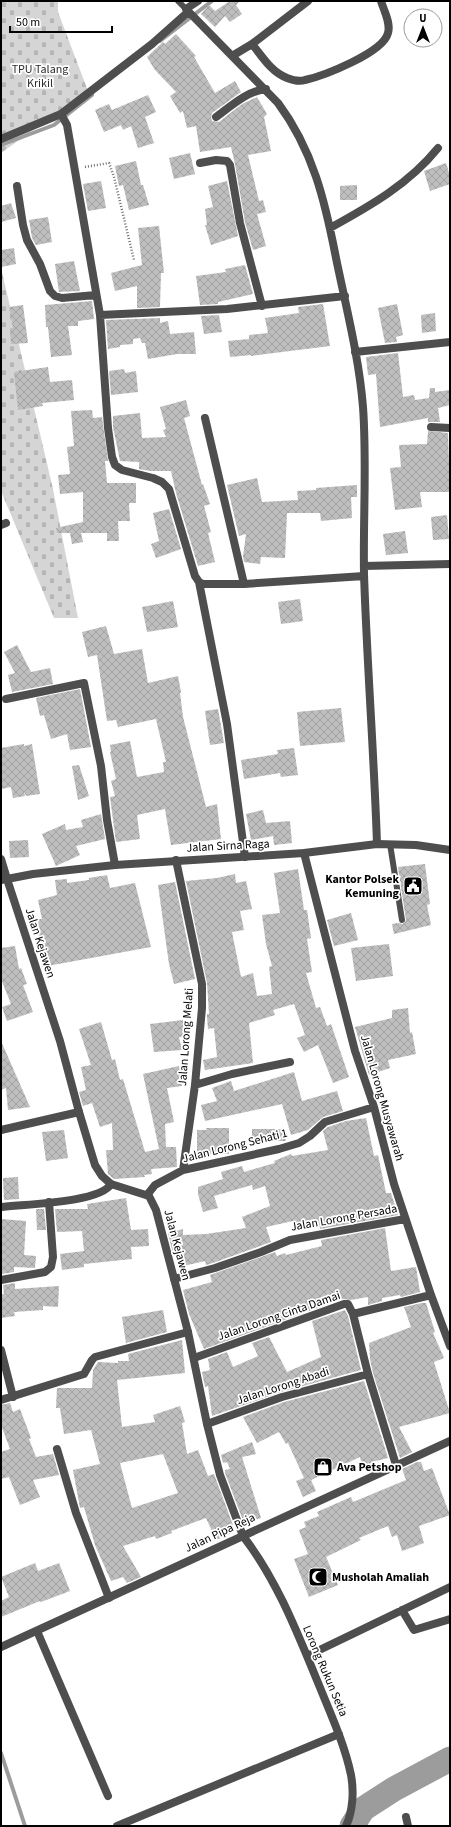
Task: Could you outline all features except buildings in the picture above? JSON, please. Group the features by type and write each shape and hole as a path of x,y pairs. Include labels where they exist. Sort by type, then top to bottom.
{"street":[{"path":"1,139 62,115 152,44 188,12 198,1"},
{"path":"232,56 252,44 308,1"},
{"path":"252,44 271,67 279,74 294,81 304,81 369,54 385,40 388,33 388,23 381,1"},
{"path":"188,12 266,89 289,118 310,158 330,228 345,296 363,405 366,459 364,576 374,749 377,844"},
{"path":"216,116 245,96 257,90 266,89"},
{"path":"62,115 67,125 100,315 108,428 112,457 115,465 122,470 153,478 162,482 169,489 195,576 199,582 227,724 245,857"},
{"path":"330,228 372,204 412,176 426,164 438,148"},
{"path":"200,163 223,159 230,165 240,223 262,306"},
{"path":"17,186 23,225 27,240 40,264 50,291 55,296 62,298 96,294"},
{"path":"100,315 262,306 345,296"},
{"path":"355,352 450,342"},
{"path":"205,418 244,584"},
{"path":"431,427 450,428"},
{"path":"364,566 450,564"},
{"path":"199,582 204,584 244,584 364,576"},
{"path":"6,699 84,683 101,766 107,820 116,865"},
{"name":"Jalan Sirna Raga","path":"4,880 33,874 116,865 304,853 377,844 416,844 450,850"},
{"name":"Jalan Lorong Musyawarah","path":"304,853 355,1051 374,1107 394,1184 431,1295 450,1346"},
{"name":"Jalan Kejawen","path":"1,859 4,880 60,1041 95,1165 102,1176 111,1184"},
{"name":"Jalan Lorong Melati","path":"176,860 202,984 202,1008 195,1085 184,1170"},
{"path":"195,1085 232,1074 290,1062"},
{"name":"Jalan Lorong Sehati 1","path":"147,1195 155,1185 184,1170 279,1149 299,1143 310,1136 325,1122 374,1107"},
{"path":"1,1130 79,1112"},
{"path":"1,1207 49,1202 92,1195 108,1189 111,1184 147,1195"},
{"name":"Jalan Kejawen","path":"147,1195 151,1199 156,1210 188,1332 207,1424 220,1475 243,1536"},
{"path":"1,1280 45,1272 51,1267 53,1257 49,1202"},
{"name":"Jalan Lorong Persada","path":"174,1279 228,1264 290,1240 405,1219"},
{"path":"353,1314 431,1295"},
{"name":"Jalan Lorong Cinta Damai","path":"194,1358 344,1304 348,1304 353,1314 368,1374 396,1465"},
{"path":"1,1400 84,1374 92,1360 95,1358 188,1332"},
{"path":"1,1350 13,1397"},
{"name":"Jalan Lorong Abadi","path":"207,1424 282,1397 368,1374"},
{"name":"Jalan Pipa Reja","path":"1,1647 450,1441"},
{"path":"57,1449 76,1513 109,1598"},
{"name":"Lorong Rukun Setia","path":"243,1536 260,1558 277,1590 307,1656 339,1734 351,1776 353,1796 346,1826"},
{"path":"307,1656 450,1587"},
{"path":"402,1610 414,1630 450,1618"},
{"path":"37,1631 108,1796"},
{"path":"117,1826 339,1734"},
{"path":"406,1817 408,1826"}],"lane":[{"path":"178,1 188,12"},
{"path":"390,844 402,920"}],"path":[{"path":"74,169 109,163 114,177 134,260"}],"green space":[{"name":"TPU Talang Krikil","path":"1,1 58,1 58,12 88,91 1,153"},
{"path":"1,268 53,489 78,618 54,618 1,491"}],"waterway":[{"path":"160,41 212,1"},
{"path":"1,145 54,125 92,95"},
{"path":"1,1753 25,1826"},
{"path":"352,1826 363,1809 394,1789 450,1759"},
{"path":"363,1809 366,1826"}],"place":[{"name":"Kantor Polsek Kemuning","path":"413,886"},
{"name":"Ava Petshop","path":"323,1467"},
{"name":"Musholah Amaliah","path":"318,1577"}]}
